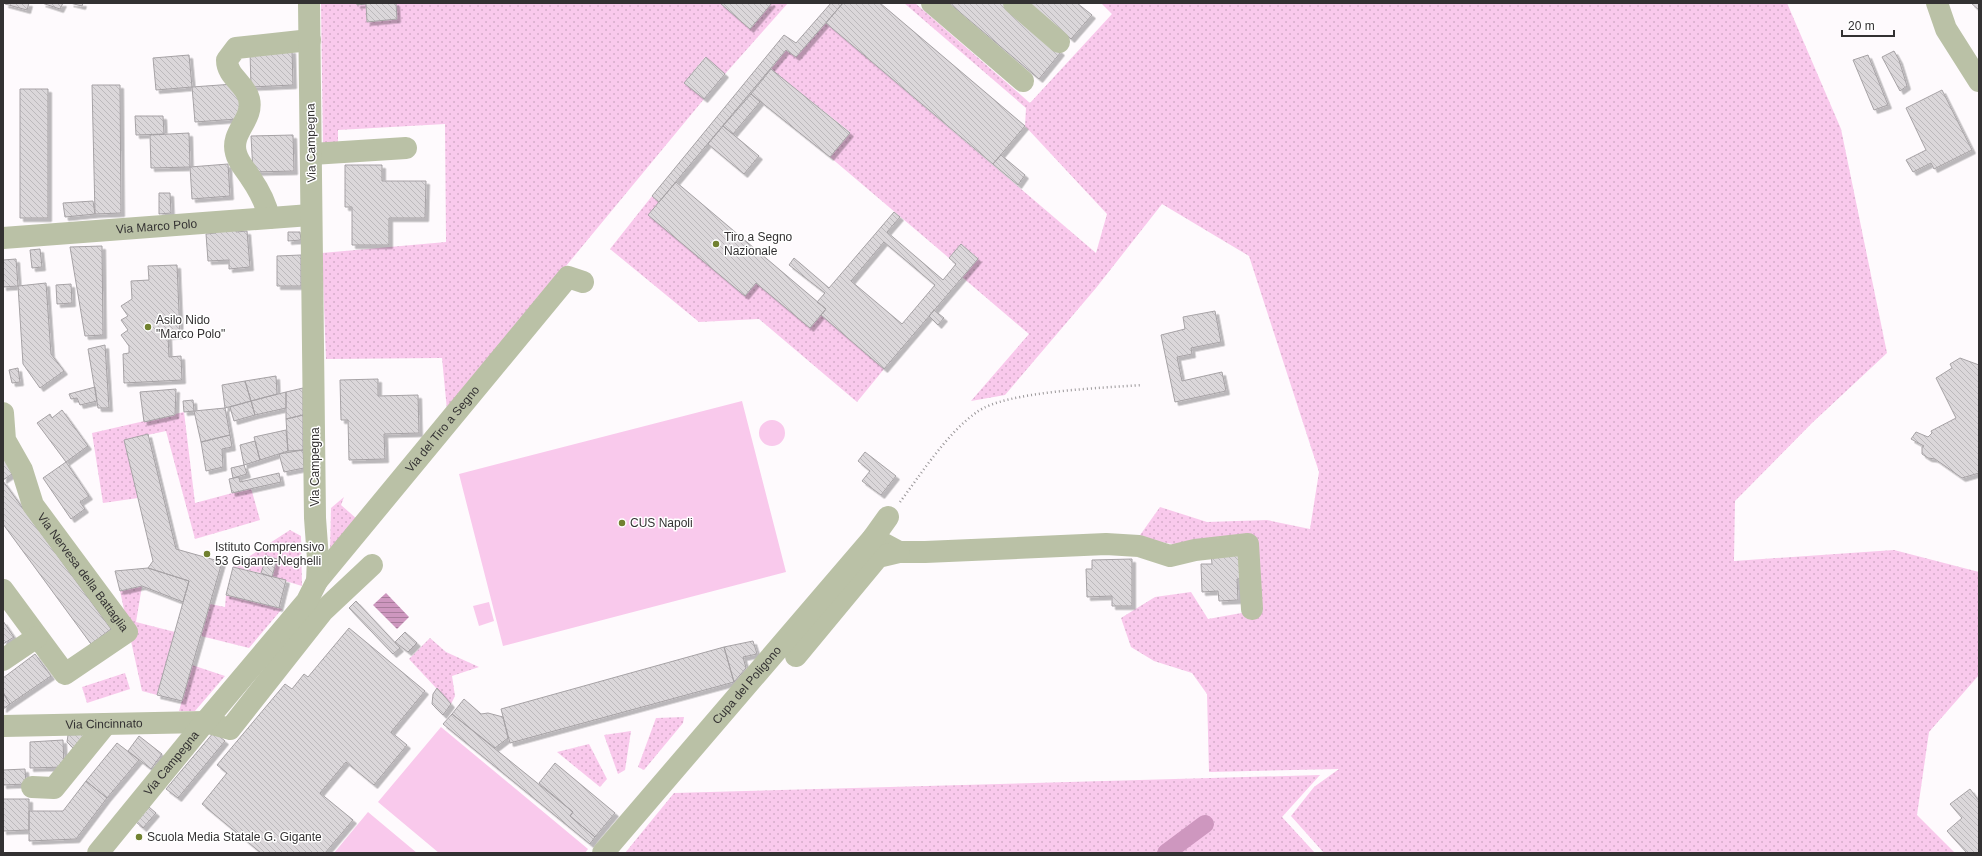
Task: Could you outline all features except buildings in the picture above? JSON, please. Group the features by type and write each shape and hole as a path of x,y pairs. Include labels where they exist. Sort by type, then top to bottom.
{"street":[{"name":"Via Campegna","path":"98,853 205,722 307,601 317,581 318,559 315,518 314,333 310,215 312,154 309,3"},
{"path":"932,3 1023,81"},
{"path":"1014,3 1059,42"},
{"path":"1937,3 1946,29 1979,81"},
{"path":"269,218 261,193 238,160 235,152 236,137 249,116 250,107 249,98 244,89 229,71 227,60 236,48 310,40"},
{"path":"312,154 406,148"},
{"name":"Via Marco Polo","path":"3,238 310,215"},
{"name":"Via del Tiro a Segno","path":"317,581 576,280"},
{"name":"Via Nervesa della Battaglia","path":"3,413 4,440 22,470 33,506 127,632 65,674 3,590"},
{"name":"Cupa del Poligono","path":"603,853 873,538 888,517"},
{"path":"873,538 899,552"},
{"path":"796,656 878,557 899,552 1106,544 1139,546 1170,556 1195,550 1248,544 1252,609"},
{"name":"Via Cincinnato","path":"3,726 205,722 230,729 323,611 372,565"},
{"path":"3,660 37,637"},
{"path":"32,788 54,788 106,724"}],"path":[{"path":"888,517 941,449 977,411 998,401 1047,394 1142,385"}],"shaded area":[{"path":"321,3 720,3 750,29 772,3 788,3 725,74 705,57 684,83 704,99 447,410 442,358 326,359 322,253 446,242 445,124 338,130 338,145 323,146"},
{"path":"904,3 915,3 1030,103 1112,14 1101,3 1787,3 1841,129 1887,353 1812,423 1735,501 1734,561 1894,550 1979,572 1979,675 1929,732 1917,815 1955,853 1324,853 1291,816 1314,787 1339,769 1209,772 1207,694 1192,673 1154,661 1131,647 1121,618 1155,597 1191,592 1208,619 1247,612 1252,540 1184,546 1138,538 1160,507 1207,522 1267,520 1310,529 1319,472 1249,256 1162,204 1096,288 1005,395 971,401 1029,334 962,277 978,258 961,244 949,258 830,157 850,132 771,69 786,50 796,56 826,23 1096,253 1107,214 1025,126 1026,108"},
{"path":"652,196 659,202 649,215 745,296 756,283 810,328 821,315 884,369 857,402 759,319 699,322 610,249"},
{"name":"CUS Napoli","path":"742,401 786,572 503,646 459,474"},
{"path":"184,412 195,503 251,488 260,520 195,539 166,431 124,440 138,498 103,503 92,433"},
{"path":"772,420 781,424 785,433 781,442 772,446 763,442 759,433 763,424"},
{"path":"344,497 341,505 357,519 330,553 331,508"},
{"path":"290,530 301,536 302,586 272,577 277,559 267,556 261,573 233,567"},
{"path":"142,586 136,622 175,632 157,695 142,691 120,591"},
{"path":"386,593 409,617 397,629 373,605"},
{"path":"226,595 282,609 249,648 201,636 210,604 225,607"},
{"path":"489,602 494,621 479,626 473,606"},
{"path":"430,638 446,652 479,667 452,676 455,696 451,704 409,659"},
{"path":"192,665 225,676 195,711 179,711"},
{"path":"125,673 130,689 87,703 82,687"},
{"path":"684,717 683,723 644,770 638,767 656,718"},
{"path":"441,727 588,849 585,853 439,853 378,802"},
{"path":"631,731 625,770 618,774 604,735"},
{"path":"589,744 607,779 600,787 557,752"},
{"path":"1320,775 1282,817 1315,853 625,853 674,793"},
{"path":"368,812 417,853 334,853"}],"waterway":[{"path":"1166,853 1205,824"}],"place":[{"name":"Tiro a Segno Nazionale","path":"716,244"},
{"name":"Asilo Nido \"Marco Polo\"","path":"148,327"},
{"name":"CUS Napoli","path":"622,523"},
{"name":"Istituto Comprensivo 53 Gigante-Neghelli","path":"207,554"},
{"name":"Scuola Media Statale G. Gigante","path":"139,837"}]}
